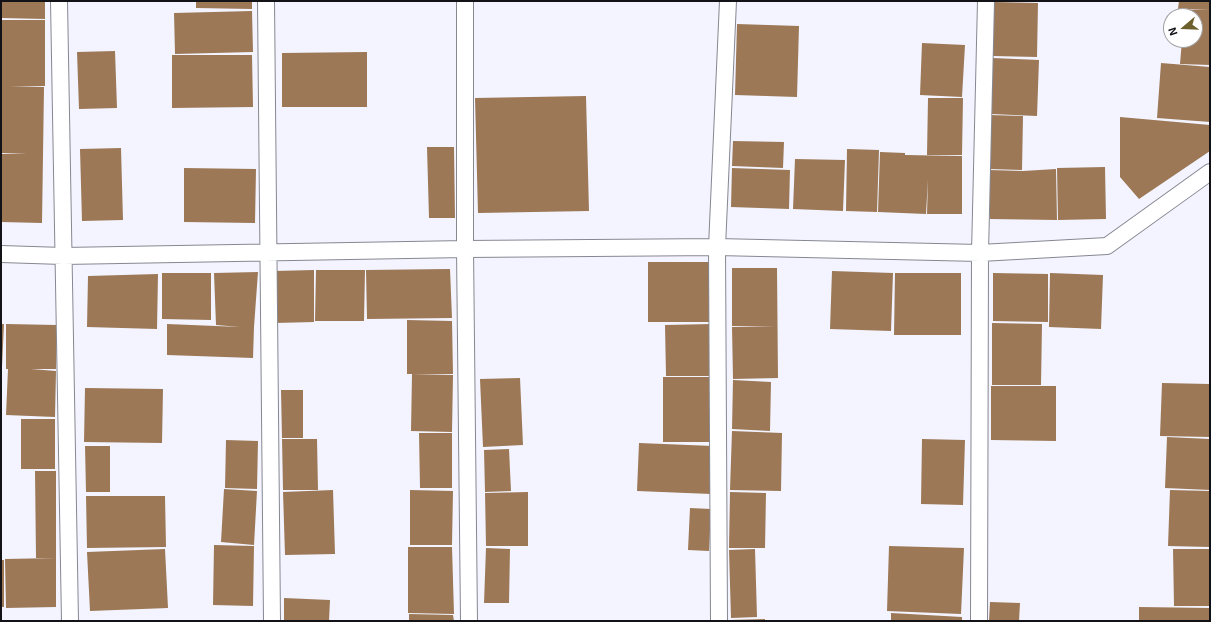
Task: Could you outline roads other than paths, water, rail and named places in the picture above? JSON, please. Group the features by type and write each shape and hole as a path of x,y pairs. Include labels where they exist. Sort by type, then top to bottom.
{"street":[{"path":"59,1 70,621"},
{"path":"266,1 272,621"},
{"path":"465,1 468,621"},
{"path":"720,621 717,247 728,1"},
{"path":"979,621 980,253 986,1"},
{"path":"1,254 63,256 465,249 717,247 980,253 1107,246 1210,172"}]}
